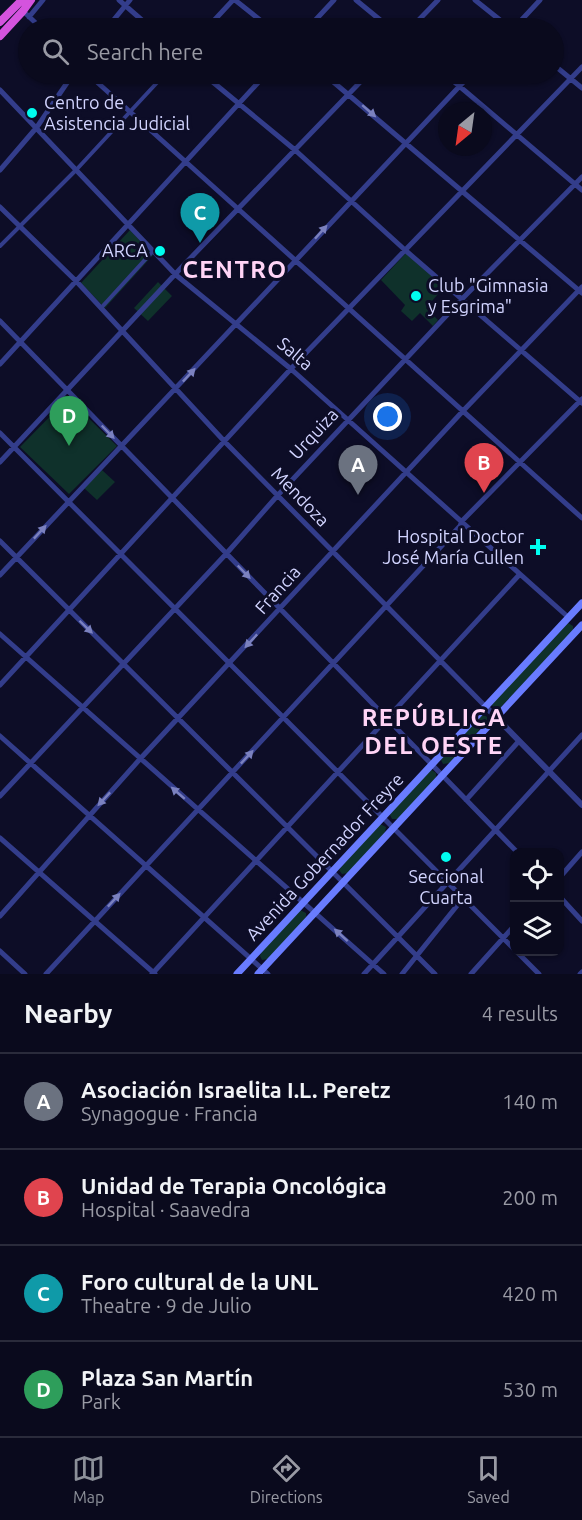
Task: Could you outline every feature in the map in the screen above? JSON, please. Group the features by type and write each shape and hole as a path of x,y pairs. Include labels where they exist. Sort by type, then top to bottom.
{"highway":[{"path":"21,18 26,14 30,0"},
{"path":"0,22 17,1"},
{"path":"0,36 18,21"}],"main road":[{"name":"Avenida Gobernador Freyre","path":"237,974 582,603"},
{"name":"Avenida Gobernador Freyre","path":"263,972 342,882 581,627"}],"street":[{"path":"26,14 43,0"},
{"path":"119,0 128,2 143,18"},
{"path":"217,18 234,0 257,18"},
{"path":"317,18 334,0"},
{"path":"356,0 378,18"},
{"path":"421,18 438,0"},
{"path":"475,0 499,18"},
{"path":"522,18 540,0"},
{"path":"17,1 30,18"},
{"path":"115,18 128,2"},
{"path":"0,685 291,369 582,68"},
{"path":"564,73 582,88"},
{"path":"0,170 37,127 66,84"},
{"path":"99,84 462,412 581,514"},
{"path":"0,246 77,169 156,84"},
{"path":"46,974 387,606 460,526 462,521 581,401 405,250 295,150 215,84"},
{"path":"0,364 257,84"},
{"path":"336,84 519,241 581,290"},
{"path":"0,462 358,84"},
{"path":"458,84 582,190"},
{"path":"0,575 460,86"},
{"name":"Salta","path":"0,90 176,275 291,369 581,627"},
{"name":"Urquiza","path":"0,796 348,420 462,299 582,177"},
{"name":"Mendoza","path":"0,207 77,282 225,442 582,805"},
{"path":"101,308 153,251"},
{"name":"Francia","path":"0,916 140,759 281,610 462,412 581,290"},
{"path":"0,321 512,848"},
{"path":"0,433 510,944"},
{"path":"0,541 435,974"},
{"path":"0,838 153,973 520,574"},
{"path":"0,634 384,974"},
{"path":"364,974 582,735"},
{"path":"0,736 205,916 263,972"},
{"path":"466,800 519,741"},
{"path":"564,872 582,852"},
{"path":"402,974 464,897"},
{"path":"564,901 582,921"},
{"path":"471,974 510,931"},
{"path":"0,951 25,974"},
{"path":"522,956 539,974"}],"green space":[{"path":"130,230 153,255 105,308 81,283"},
{"name":"Club \"Gimnasia y Esgrima\"","path":"406,253 445,286 426,308 438,320 433,326 420,313 412,321 401,311 405,305 381,280"},
{"path":"158,282 172,296 148,321 134,308"},
{"path":"68,398 117,446 69,494 20,447"},
{"path":"102,470 115,482 97,500 84,488"},
{"path":"568,623 573,626 573,630 496,710 491,704"},
{"path":"483,714 487,717 487,721 450,763 443,764 441,760 443,756"},
{"path":"430,769 436,773 436,777 398,819 392,819 391,812"},
{"path":"380,824 386,827 385,832 348,873 342,874 339,870 341,867"},
{"path":"300,910 306,913 306,917 268,959 262,960 261,952"}],"place":[{"name":"Centro de Asistencia Judicial","path":"32,113"},
{"name":"Foro cultural de la UNL","path":"200,243"},
{"name":"ARCA","path":"160,251"},
{"name":"Club \"Gimnasia y Esgrima\"","path":"416,296"},
{"name":"Plaza San Martín","path":"69,446"},
{"name":"Unidad de Terapia Oncológica","path":"484,493"},
{"name":"Asociación Israelita I.L. Peretz","path":"358,495"},
{"name":"Hospital Doctor José María Cullen","path":"538,547"},
{"name":"Seccional Cuarta","path":"446,857"}],"district":[{"name":"CENTRO","path":"235,270"},
{"name":"REPÚBLICA DEL OESTE","path":"434,732"}]}
